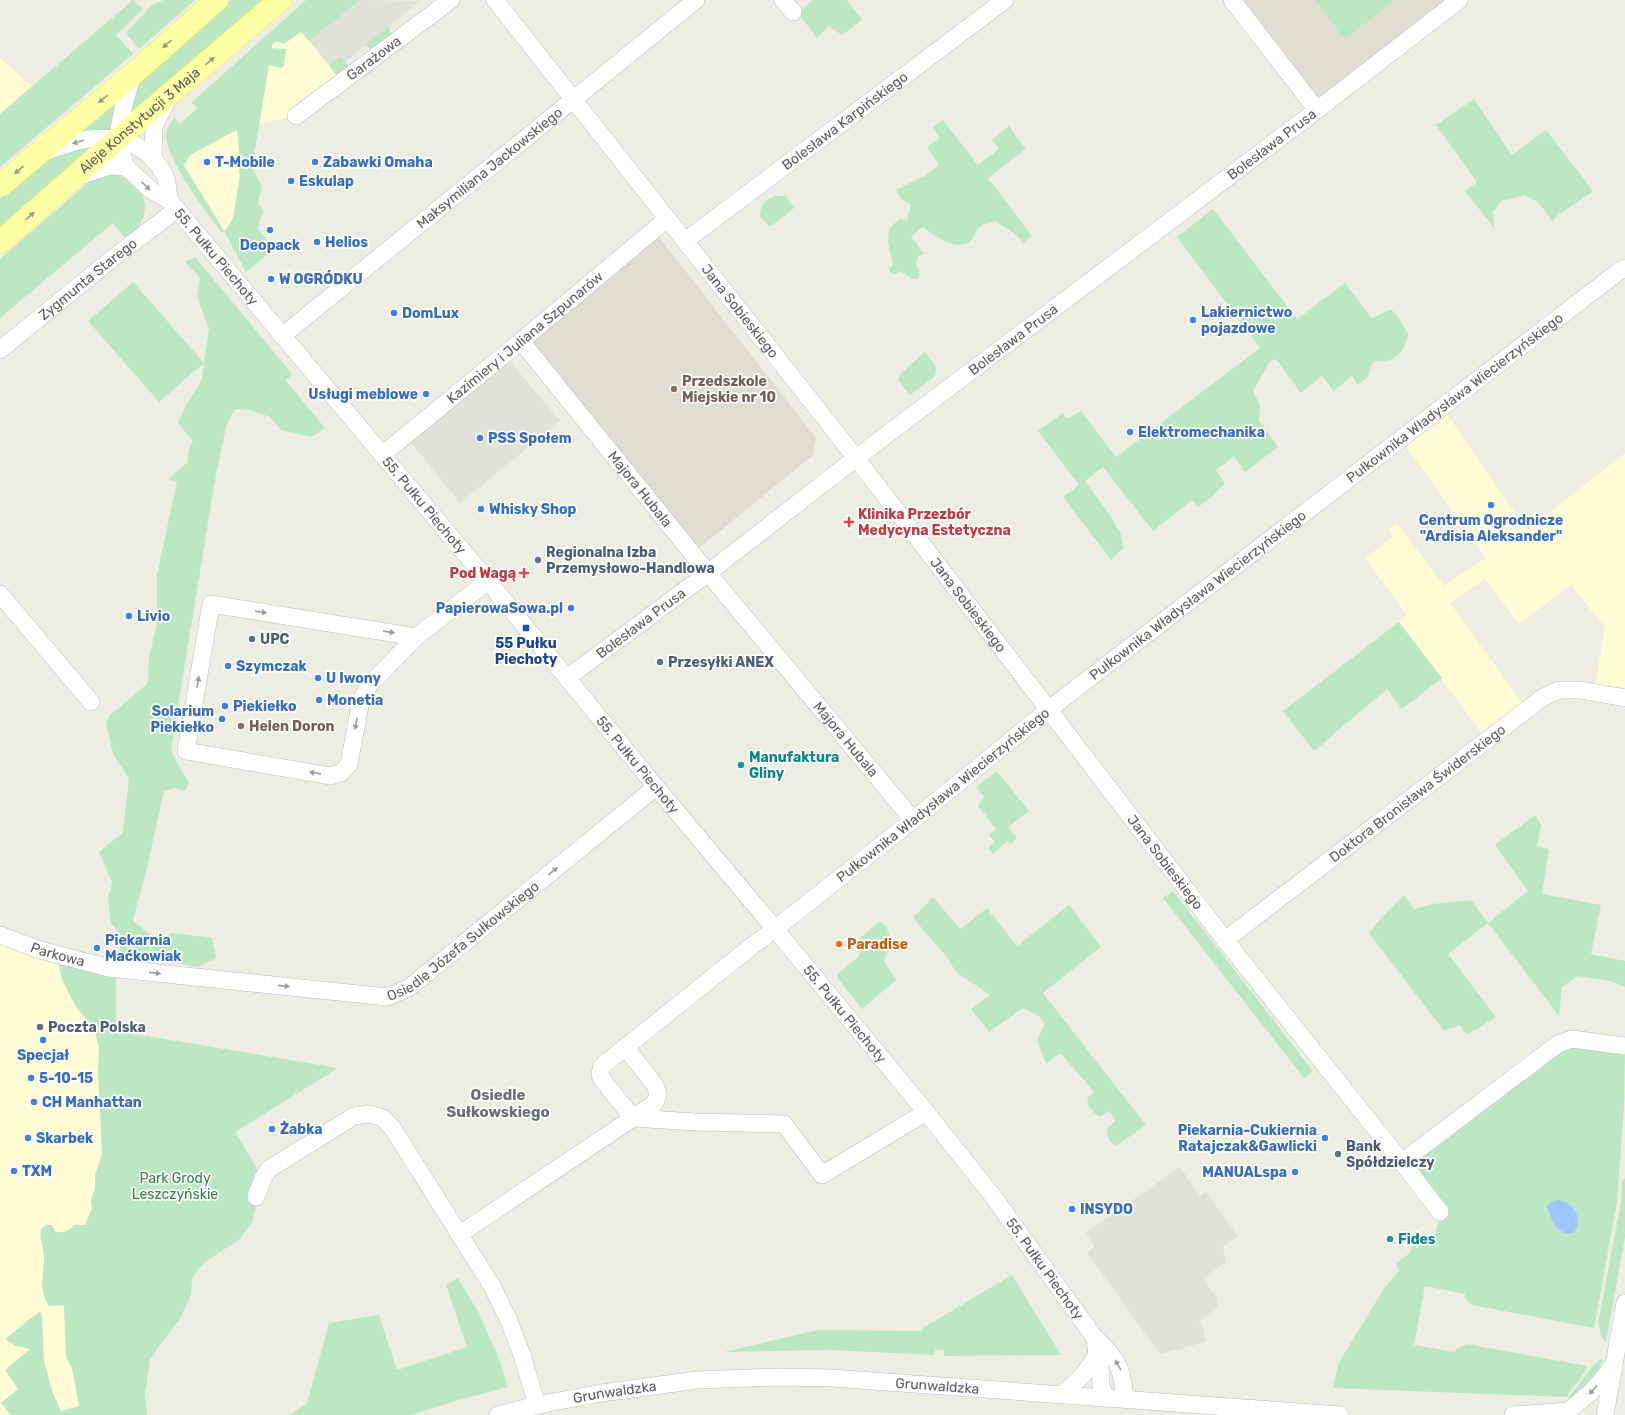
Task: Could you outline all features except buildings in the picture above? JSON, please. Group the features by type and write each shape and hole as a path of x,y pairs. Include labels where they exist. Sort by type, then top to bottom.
{"main road":[{"path":"0,186 133,74 217,0"},
{"name":"Aleje Konstytucji 3 Maja","path":"0,242 117,139 280,0"}],"street":[{"name":"Garażowa","path":"296,116 451,0"},
{"name":"Jana Sobieskiego","path":"494,0 856,458 1225,940 1440,1212"},
{"name":"Maksymiliana Jackowskiego","path":"282,336 696,0"},
{"name":"Bolesława Karpińskiego","path":"685,241 1005,0"},
{"path":"1232,0 1317,110"},
{"name":"Bolesława Prusa","path":"567,678 708,573 856,458 1317,110 1459,0"},
{"name":"55. Pułku Piechoty","path":"133,74 124,104 117,139 126,167 152,191 173,205 488,581 656,787 926,1112 992,1195 1096,1346 1100,1365 1101,1386 1105,1398"},
{"path":"153,157 154,126 170,95"},
{"name":"55. Pułku Piechoty","path":"38,153 88,139 117,139 133,143 153,157 166,177 173,205"},
{"path":"73,179 109,166 126,167"},
{"name":"Zygmunta Starego","path":"0,350 113,258 173,205"},
{"name":"Kazimiery i Juliana Szpunarów","path":"382,455 667,219"},
{"name":"Pułkownika Władysława Wiecierzyńskiego","path":"633,1118 603,1082 600,1074 602,1066 913,820 1048,710 1625,268"},
{"name":"Majora Hubala","path":"521,341 708,573 913,820"},
{"path":"416,637 211,604 186,751 330,776 341,773 349,764 361,700 365,691 381,671 416,637 488,581"},
{"path":"0,594 91,702"},
{"name":"Doktora Bronisława Świderskiego","path":"1225,940 1542,698 1559,690 1580,690 1625,698"},
{"name":"Osiedle Józefa Sułkowskiego","path":"116,969 387,997 410,987 656,787"},
{"name":"Parkowa","path":"0,935 40,950 116,969"},
{"path":"1402,1162 1558,1044 1572,1039 1625,1046"},
{"path":"460,1234 655,1102 658,1094 655,1085 625,1047"},
{"path":"633,1118 696,1122 784,1124 822,1175 926,1112"},
{"path":"256,1197 263,1178 269,1169 354,1116 370,1114 383,1118 393,1129 492,1286 509,1321 522,1355 536,1405"},
{"path":"1605,1415 1625,1303"},
{"name":"55. Pułku Piechoty","path":"1096,1346 1111,1353 1122,1371 1125,1399"},
{"path":"1063,1394 1083,1375 1096,1346"},
{"path":"1513,1415 1572,1413 1614,1365"},
{"name":"Grunwaldzka","path":"498,1415 536,1405 602,1393 697,1380 778,1377 831,1378 1063,1394 1125,1399 1177,1409 1340,1415"}],"shaded area":[{"path":"360,0 420,1 345,62 340,56 329,65 309,41"},
{"path":"1232,0 1460,0 1317,110"},
{"path":"296,24 342,82 296,116 259,124 237,255 213,211 174,149 187,116"},
{"path":"0,58 32,86 0,114"},
{"name":"Przedszkole Miejskie nr 10","path":"658,236 816,438 813,455 699,548 531,340"},
{"path":"508,359 560,421 460,503 409,440"},
{"path":"1442,407 1527,530 1625,453 1625,698 1594,693 1605,627 1571,585 1519,624 1485,579 1450,603 1527,710 1487,740 1399,622 1407,615 1365,558 1393,537 1388,530 1397,523 1444,586 1486,558 1401,439"},
{"path":"0,935 116,969 116,1415 0,1415"},
{"path":"1180,1167 1200,1196 1206,1192 1238,1236 1223,1246 1226,1262 1203,1279 1217,1297 1218,1307 1199,1321 1204,1329 1205,1342 1160,1354 1087,1252 1095,1246 1086,1233"}],"green space":[{"path":"133,0 143,9 116,35 133,54 0,167 0,114"},
{"path":"163,0 195,0 139,49 126,33 151,6"},
{"path":"231,0 270,0 0,230 0,199"},
{"path":"306,0 360,0 309,41 301,32 284,44 277,41 272,45 272,48 286,49 284,66 281,68 269,65 252,168 262,186 258,203 264,212 261,215 258,229 274,249 246,272 224,231 222,233 179,171 168,145 166,132 168,127 174,117 180,124 198,107 191,103","holes":["237,130 239,151 238,166 240,175 233,218 224,231 184,166 190,155"]},
{"path":"813,0 847,0 862,20 842,35 829,26 817,38 798,13"},
{"path":"1315,0 1395,0 1345,39"},
{"path":"389,26 391,36 380,47 371,49 365,45"},
{"path":"341,56 354,73 342,82 329,65"},
{"path":"1474,99 1512,155 1546,130 1593,191 1552,221 1539,203 1525,195 1501,201 1493,212 1494,228 1465,191 1477,182 1436,125"},
{"path":"943,120 978,165 999,149 992,140 1009,126 1026,149 988,178 1032,236 1024,242 1015,234 995,221 980,227 976,231 972,240 966,244 960,245 946,242 923,227 911,236 924,254 918,256 916,263 920,275 917,279 913,279 900,271 895,274 890,273 889,269 893,264 888,243 889,229 899,219 907,220 911,205 901,199 896,190 925,176 939,165 927,147 940,138 933,127"},
{"path":"113,174 125,178 135,185 141,193 145,211 142,221 136,231 127,240 113,223 0,318 0,259 91,180 102,175"},
{"path":"775,196 786,196 794,208 770,227 760,217 760,212 763,204"},
{"path":"1213,209 1297,319 1345,283 1372,318 1391,309 1398,317 1408,334 1406,341 1401,352 1393,359 1374,361 1368,377 1358,385 1352,376 1334,391 1322,376 1301,393 1276,359 1270,361 1253,391 1260,405 1259,420 1278,447 1245,472 1234,456 1216,470 1225,483 1213,496 1198,507 1192,500 1153,531 1103,467 1085,481 1112,518 1121,534 1123,548 1111,560 1063,497 1079,485 1038,431 1063,413 1067,419 1081,411 1116,457 1260,348 1177,237"},
{"path":"195,257 292,374 286,381 325,428 311,437 281,430 270,417 250,410 235,409 227,423 215,480 171,749 177,763 189,783 185,791 175,788 164,791 146,872 133,920 155,939 173,933 212,938 216,958 198,967 147,958 125,960 118,959 122,936 111,923 108,899 112,882 99,852 123,832 129,779 113,754 106,723 110,715 148,683 149,657 157,623 157,575 177,482 168,479 188,462 188,451 193,441 178,423 186,405 201,382 209,329 197,296 200,278 185,262"},
{"path":"133,282 204,363 159,402 88,321"},
{"path":"925,352 936,367 935,376 910,395 899,381 900,374"},
{"path":"1399,622 1442,678 1402,709 1387,689 1314,751 1283,711"},
{"path":"997,771 1029,811 1008,827 1017,838 1010,844 1007,841 993,854 988,848 995,842 989,835 996,829 978,806 984,797 976,787"},
{"path":"1535,815 1541,825 1537,847 1549,849 1542,894 1601,905 1591,954 1625,961 1625,987 1610,981 1577,976 1562,987 1559,1016 1488,923 1528,891 1495,845"},
{"path":"1173,891 1313,1071 1304,1078 1163,898"},
{"path":"1404,895 1414,909 1433,904 1471,900 1488,923 1448,954 1496,1017 1467,1035 1459,1025 1444,1031 1369,933 1382,917"},
{"path":"933,897 960,929 987,908 1017,946 1069,905 1101,947 1043,993 1146,1125 1116,1146 1108,1139 1107,1128 1116,1121 1109,1111 1099,1117 1089,1107 1087,1098 1094,1093 1085,1081 1060,1053 1046,1064 1037,1040 1045,1024 1039,1016 1023,1008 989,1032 971,1009 990,995 956,972 946,956 913,918"},
{"path":"879,922 886,926 892,942 884,961 896,980 862,1009 836,976 861,954 853,944"},
{"name":"Park Grody Leszczyńskie","path":"55,953 116,969 116,1031 338,1068 235,1132 263,1178 252,1222 240,1239 208,1260 198,1269 192,1279 191,1294 180,1319 150,1360 145,1394 147,1415 11,1415 1,1403 18,1389 5,1370 30,1349 16,1346 5,1339 40,1311 42,1317 44,1361 52,1391 61,1411 79,1406 72,1368 66,1357 64,1305 49,1306 44,1294 42,1282 44,1257 41,1229 46,1225 52,1225 55,1231 63,1232 70,1229 74,1225 85,1225 92,1208 91,1199 95,1189 95,1175 102,1154 98,1072 99,1047 93,1026 76,1007 63,982"},
{"path":"1558,1044 1625,1046 1624,1106 1617,1202 1594,1328 1472,1305 1465,1298 1465,1294 1425,1286 1414,1345 1455,1352 1456,1349 1467,1344 1587,1366 1583,1374 1567,1397 1333,1388 1338,1364 1385,1287 1399,1271 1396,1263 1410,1253 1412,1246 1419,1248 1422,1233 1433,1247 1440,1212 1402,1162"},
{"path":"1625,1178 1625,1237 1606,1342 1602,1338 1598,1324 1621,1202 1622,1182"},
{"path":"1012,1275 1061,1355 944,1356 944,1350 935,1350 935,1355 830,1350 724,1352 818,1330 918,1331"},
{"path":"458,1278 478,1312 497,1354 508,1387 411,1415 288,1415 307,1404 329,1323 379,1315 397,1370 467,1347 446,1285"},
{"path":"1603,1359 1594,1378 1585,1388 1569,1401 1569,1397 1593,1366"}],"water":[{"path":"1558,1200 1569,1204 1576,1212 1578,1222 1574,1233 1563,1232 1555,1226 1550,1216 1547,1206 1551,1202"}],"place":[{"name":"T-Mobile","path":"207,162"},
{"name":"Zabawki Omaha","path":"315,162"},
{"name":"Eskulap","path":"291,181"},
{"name":"Deopack","path":"270,230"},
{"name":"Helios","path":"317,242"},
{"name":"W OGRÓDKU","path":"271,279"},
{"name":"DomLux","path":"394,313"},
{"name":"Lakiernictwo pojazdowe","path":"1193,320"},
{"name":"Przedszkole Miejskie nr 10","path":"674,389"},
{"name":"Usługi meblowe","path":"426,394"},
{"name":"Elektromechanika","path":"1130,432"},
{"name":"PSS Społem","path":"480,438"},
{"name":"Centrum Ogrodnicze \"Ardisia Aleksander\"","path":"1491,505"},
{"name":"Whisky Shop","path":"481,509"},
{"name":"Klinika Przezbór Medycyna Estetyczna","path":"849,522"},
{"name":"Regionalna Izba Przemysłowo-Handlowa","path":"538,560"},
{"name":"Pod Wagą","path":"524,573"},
{"name":"PapierowaSowa.pl","path":"571,608"},
{"name":"Livio","path":"129,616"},
{"name":"55 Pułku Piechoty","path":"526,628"},
{"name":"UPC","path":"252,639"},
{"name":"Przesyłki ANEX","path":"660,662"},
{"name":"Szymczak","path":"228,666"},
{"name":"U Iwony","path":"318,678"},
{"name":"Monetia","path":"319,700"},
{"name":"Piekiełko","path":"225,706"},
{"name":"Solarium Piekiełko","path":"222,719"},
{"name":"Helen Doron","path":"241,726"},
{"name":"Manufaktura Gliny","path":"741,765"},
{"name":"Paradise","path":"839,944"},
{"name":"Piekarnia Maćkowiak","path":"97,948"},
{"name":"Poczta Polska","path":"40,1027"},
{"name":"Specjał","path":"43,1040"},
{"name":"5-10-15","path":"31,1078"},
{"name":"CH Manhattan","path":"34,1102"},
{"name":"Żabka","path":"272,1129"},
{"name":"Skarbek","path":"28,1138"},
{"name":"Piekarnia-Cukiernia Ratajczak&Gawlicki","path":"1325,1138"},
{"name":"Bank Spółdzielczy","path":"1338,1154"},
{"name":"TXM","path":"14,1171"},
{"name":"MANUALspa","path":"1295,1172"},
{"name":"INSYDO","path":"1072,1209"},
{"name":"Fides","path":"1390,1239"}],"district":[{"name":"Osiedle Sułkowskiego","path":"498,1104"}]}
